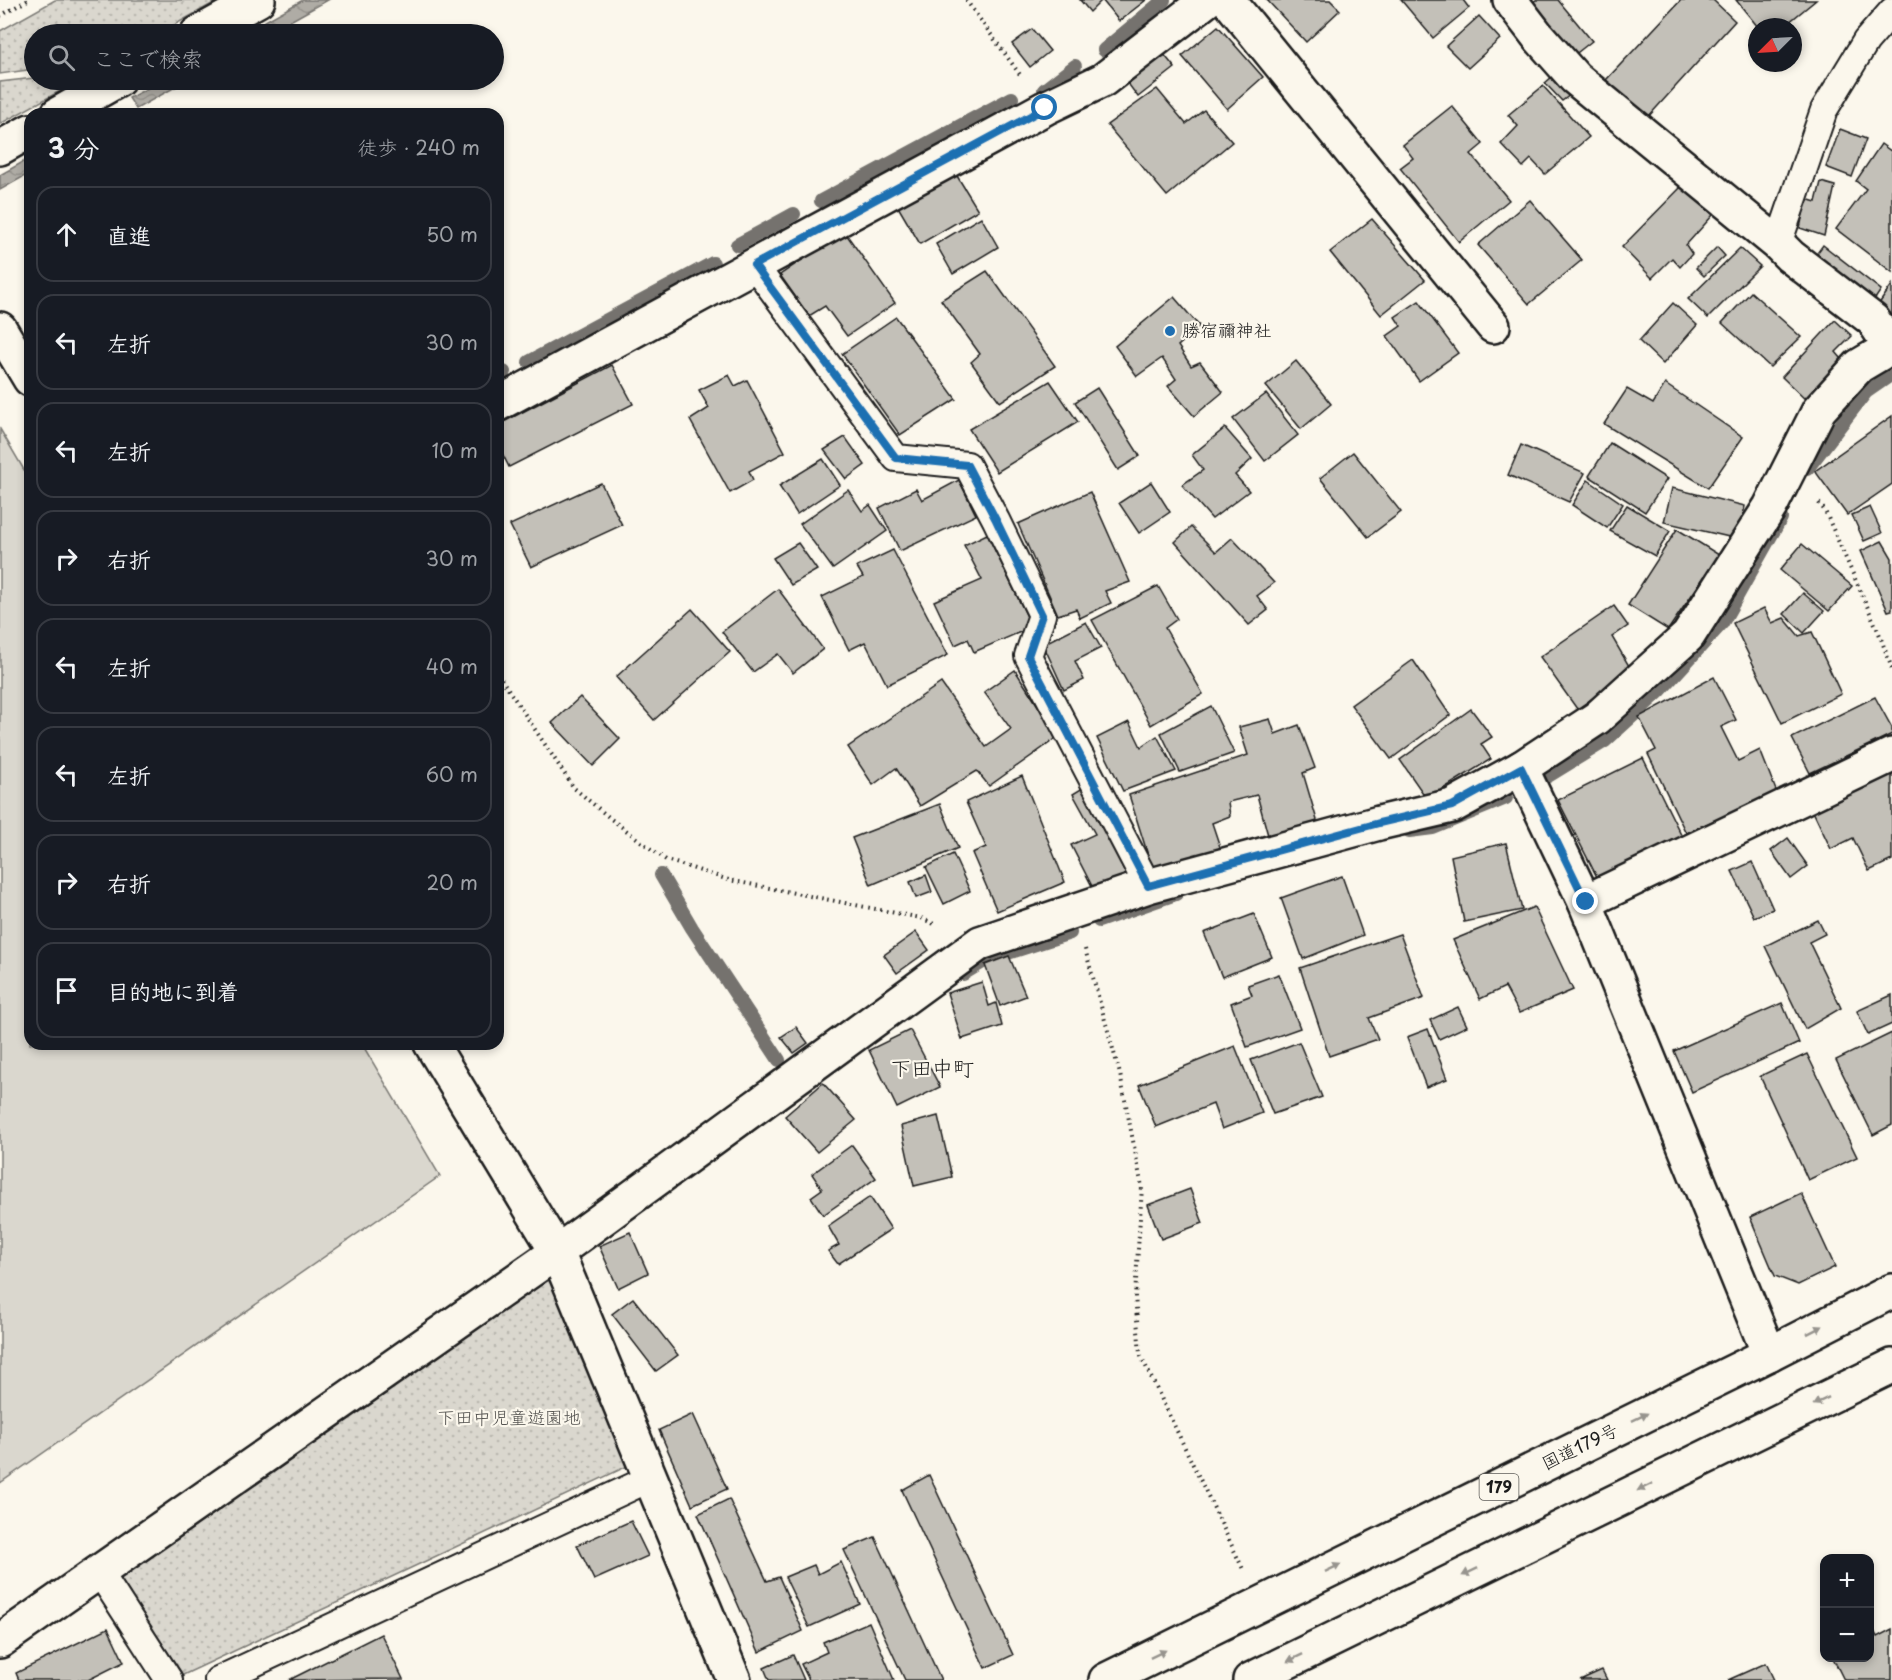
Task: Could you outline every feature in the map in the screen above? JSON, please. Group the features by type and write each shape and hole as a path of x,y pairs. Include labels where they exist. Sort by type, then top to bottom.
{"main road":[{"path":"215,24 258,0"},
{"path":"504,401 1045,108 1103,80 1207,0"},
{"path":"1228,0 1492,326"},
{"path":"0,1641 557,1252 980,943 1148,886 1379,823 1452,806 1521,768 1597,718 1688,636 1770,507 1819,410 1859,366 1891,346 1873,320 1790,256 1575,78 1536,35 1510,0"},
{"path":"69,108 100,90"},
{"path":"0,148 24,134"},
{"path":"0,329 24,369"},
{"path":"1586,902 1892,755"},
{"path":"1521,768 1586,902 1769,1354"},
{"path":"435,1050 557,1252 735,1680"},
{"name":"国道179号","path":"1106,1680 1769,1354 1892,1291"},
{"path":"1250,1680 1892,1366"}],"lane":[{"path":"1778,244 1824,110 1866,41 1892,11"},
{"path":"754,265 896,458 967,465 1042,615 1028,656 1148,886"},
{"path":"218,1680 651,1478"},
{"path":"100,1573 169,1680"}],"path":[{"path":"0,16 28,0"},
{"path":"966,0 1045,108"},
{"path":"1785,476 1809,491 1825,511 1879,633 1892,669"},
{"path":"504,683 574,788 666,860 729,880 921,918 980,943"},
{"path":"1075,911 1120,1074 1142,1187 1135,1296 1140,1354 1260,1605"}],"green space":[{"path":"55,0 219,0 176,24 24,24 24,70 0,74 0,31"},
{"path":"24,79 24,90 62,90 29,108 24,108 24,111 0,124 0,82"},
{"path":"0,429 24,470 24,1050 366,1050 440,1176 0,1483"},
{"name":"下田中児童遊園地","path":"550,1276 630,1465 183,1675 119,1579"}],"water":[{"path":"303,0 328,0 285,24 260,24"},
{"path":"144,90 170,90 138,108 135,108 129,98"},
{"path":"24,161 24,176 0,190 0,175"}],"building":[{"path":"1080,0 1102,0 1090,12"},
{"path":"1102,0 1146,0 1119,21"},
{"path":"1267,0 1330,0 1340,10 1306,42"},
{"path":"1401,0 1463,0 1469,8 1433,38"},
{"path":"1536,0 1558,0 1592,41 1573,56 1530,4"},
{"path":"1681,0 1713,0 1735,21 1648,117 1606,80"},
{"path":"1736,0 1816,0 1794,18 1751,18"},
{"path":"1479,16 1500,39 1468,68 1446,46"},
{"path":"1218,26 1263,77 1227,109 1182,56"},
{"path":"1032,29 1050,51 1030,67 1012,44"},
{"path":"1162,52 1175,68 1138,97 1126,81"},
{"path":"1552,77 1570,95 1562,101 1545,83"},
{"path":"1543,86 1589,137 1545,174 1531,159 1523,167 1501,144 1518,126 1508,115"},
{"path":"1157,89 1186,124 1204,110 1232,142 1167,196 1107,125"},
{"path":"1452,106 1483,144 1471,154 1509,200 1459,242 1400,168 1413,158 1403,145"},
{"path":"1840,129 1866,139 1852,177 1826,167"},
{"path":"1881,144 1892,152 1892,272 1836,229 1866,189 1856,181"},
{"path":"954,171 978,210 920,244 897,205"},
{"path":"1821,182 1835,186 1824,236 1800,228 1806,199 1816,202"},
{"path":"1682,186 1713,215 1686,245 1692,254 1680,267 1672,258 1652,278 1622,247"},
{"path":"1530,200 1582,260 1529,304 1478,245"},
{"path":"981,217 998,247 953,274 936,244"},
{"path":"1372,219 1425,280 1381,315 1330,252"},
{"path":"844,231 895,303 847,336 825,306 809,316 780,275"},
{"path":"1823,245 1881,290 1871,305 1812,260"},
{"path":"1717,247 1725,256 1704,276 1696,268"},
{"path":"1740,248 1760,266 1708,318 1688,299"},
{"path":"987,271 1055,366 1000,402 971,362 980,354 941,300"},
{"path":"1892,285 1892,322 1876,308"},
{"path":"1751,292 1801,337 1770,367 1722,323"},
{"path":"1174,297 1200,327 1178,346 1191,366 1200,362 1223,392 1194,416 1168,386 1176,379 1162,358 1137,376 1115,346"},
{"path":"1419,301 1458,353 1419,381 1387,336 1401,326 1395,317"},
{"path":"1673,303 1697,325 1663,364 1639,341"},
{"path":"896,317 956,399 900,435 842,354"},
{"path":"1835,320 1852,336 1836,352 1847,365 1810,404 1782,377"},
{"path":"1296,361 1331,404 1301,429 1266,386"},
{"path":"612,365 633,404 509,467 504,457 504,422"},
{"path":"729,375 735,386 747,380 785,452 749,471 753,480 730,493 690,420 709,408 699,390"},
{"path":"1050,381 1078,422 997,472 969,429"},
{"path":"1665,384 1743,437 1708,488 1604,424 1627,389 1653,404"},
{"path":"1097,388 1140,456 1118,470 1075,402"},
{"path":"1266,394 1298,435 1265,461 1233,419"},
{"path":"1892,416 1892,484 1847,515 1815,471"},
{"path":"1225,428 1252,459 1235,475 1249,491 1212,519 1182,485 1203,470 1192,455"},
{"path":"845,437 865,465 846,479 824,450"},
{"path":"1610,443 1667,479 1645,512 1589,476"},
{"path":"1521,445 1585,473 1569,502 1508,475"},
{"path":"1353,452 1401,512 1368,537 1320,478"},
{"path":"823,459 840,485 797,514 779,486"},
{"path":"959,480 976,515 900,551 879,508 916,489 922,500"},
{"path":"1588,480 1623,504 1607,528 1572,505"},
{"path":"1151,482 1170,512 1139,533 1119,503"},
{"path":"601,483 622,525 531,567 510,525"},
{"path":"1672,488 1745,506 1738,539 1664,522"},
{"path":"848,490 862,511 870,505 887,531 833,569 800,524"},
{"path":"1090,492 1130,582 1105,591 1111,603 1080,618 1076,609 1058,615 1018,524"},
{"path":"1627,505 1670,531 1655,556 1610,531"},
{"path":"1870,507 1882,533 1864,541 1852,515"},
{"path":"1191,527 1216,552 1232,538 1274,583 1257,596 1268,610 1249,625 1175,542"},
{"path":"1677,529 1719,555 1668,630 1628,605"},
{"path":"987,534 1032,627 974,652 968,639 955,645 934,601 982,580 964,545"},
{"path":"1882,541 1892,558 1892,610 1888,611 1861,551"},
{"path":"798,543 817,570 791,585 773,558"},
{"path":"1802,544 1852,586 1829,611 1780,570"},
{"path":"893,550 948,655 887,685 865,642 849,650 822,597 863,577 857,567"},
{"path":"1158,586 1177,619 1165,628 1203,694 1151,725 1092,620"},
{"path":"778,589 823,649 793,673 778,654 753,672 722,632"},
{"path":"1803,593 1824,611 1804,633 1784,614"},
{"path":"1614,606 1628,626 1612,637 1632,671 1577,709 1540,657"},
{"path":"1764,608 1772,623 1784,618 1799,636 1812,632 1841,694 1782,723 1733,623"},
{"path":"692,609 730,652 654,720 616,677"},
{"path":"1086,622 1101,648 1075,661 1084,680 1064,690 1043,644"},
{"path":"1413,660 1450,715 1391,759 1351,705"},
{"path":"1015,670 1058,737 989,786 977,771 920,806 896,768 873,785 848,747 941,683 986,747 1011,729 984,692"},
{"path":"1714,677 1736,720 1721,727 1738,761 1760,750 1777,793 1686,833 1648,754 1656,750 1639,717"},
{"path":"580,697 620,739 593,766 552,723"},
{"path":"1875,697 1892,728 1892,734 1810,773 1792,738"},
{"path":"1211,706 1234,753 1180,772 1161,733"},
{"path":"1471,709 1492,737 1481,744 1491,759 1427,799 1400,760"},
{"path":"1270,719 1275,734 1299,725 1315,768 1303,773 1319,827 1269,839 1257,795 1228,802 1230,816 1212,823 1222,853 1153,871 1129,795 1248,755 1239,727"},
{"path":"1129,722 1141,747 1157,736 1176,771 1123,791 1097,738"},
{"path":"1643,758 1683,839 1599,881 1558,800"},
{"path":"1892,766 1892,860 1869,871 1853,838 1831,849 1810,805"},
{"path":"1022,776 1065,882 997,911 972,853 986,847 966,802"},
{"path":"1086,786 1128,875 1095,892 1071,845 1095,834 1073,794"},
{"path":"940,804 958,848 871,885 852,838"},
{"path":"1788,838 1808,866 1791,879 1771,851"},
{"path":"1506,843 1522,910 1464,922 1451,856"},
{"path":"953,854 970,891 944,904 926,867"},
{"path":"1752,862 1773,909 1754,917 1732,871"},
{"path":"926,875 932,892 916,898 910,882"},
{"path":"1342,876 1363,935 1303,959 1281,898"},
{"path":"1534,907 1573,990 1519,1013 1505,987 1480,999 1453,940"},
{"path":"1254,914 1272,957 1222,977 1204,933"},
{"path":"1818,920 1825,934 1809,942 1841,1008 1805,1029 1765,946"},
{"path":"916,932 929,950 897,973 884,955"},
{"path":"1400,934 1424,998 1369,1018 1378,1039 1329,1056 1300,968"},
{"path":"1009,956 1026,996 1000,1006 985,965"},
{"path":"1279,974 1300,1028 1247,1047 1231,1003 1252,995 1248,985"},
{"path":"982,982 989,1006 996,1003 1002,1026 962,1039 947,993"},
{"path":"1892,995 1892,1024 1868,1035 1857,1011"},
{"path":"1782,1003 1799,1043 1692,1092 1674,1051"},
{"path":"1458,1007 1467,1026 1439,1039 1430,1020"},
{"path":"796,1027 808,1043 794,1053 781,1037"},
{"path":"1428,1029 1447,1079 1426,1087 1407,1037"},
{"path":"910,1030 940,1087 897,1108 869,1050"},
{"path":"1892,1033 1892,1125 1873,1135 1836,1060"},
{"path":"1299,1042 1322,1097 1273,1114 1251,1060"},
{"path":"1235,1046 1262,1113 1222,1129 1213,1104 1156,1127 1139,1085"},
{"path":"1807,1054 1857,1157 1808,1180 1760,1076"},
{"path":"823,1083 856,1120 817,1152 785,1116"},
{"path":"938,1116 952,1177 914,1186 901,1126"},
{"path":"852,1145 876,1178 823,1215 811,1197 822,1189 812,1174"},
{"path":"1190,1189 1203,1223 1161,1239 1148,1205"},
{"path":"1801,1193 1835,1267 1798,1285 1775,1276 1750,1217"},
{"path":"870,1197 891,1229 838,1264 828,1251 839,1245 828,1226"},
{"path":"630,1232 648,1273 618,1288 599,1246"},
{"path":"633,1298 678,1355 656,1371 612,1314"},
{"path":"693,1414 727,1489 692,1505 659,1430"},
{"path":"929,1475 1013,1655 985,1668 902,1490"},
{"path":"729,1499 767,1581 779,1577 803,1631 759,1652 698,1514"},
{"path":"631,1521 648,1556 594,1580 577,1545"},
{"path":"875,1537 941,1680 905,1680 844,1550"},
{"path":"841,1562 860,1604 809,1627 785,1577 814,1565 818,1574"},
{"path":"869,1622 894,1680 809,1680 801,1664 827,1652 823,1642"},
{"path":"108,1628 124,1662 88,1680 19,1680 16,1673"},
{"path":"1892,1629 1892,1680 1844,1680 1835,1662 1874,1662 1874,1631 1877,1637"},
{"path":"381,1634 403,1679 289,1680"},
{"path":"793,1655 804,1680 769,1680 764,1668"},
{"path":"1766,1663 1774,1680 1728,1680"},
{"path":"1602,1670 1607,1680 1580,1680"}],"waterway":[{"path":"1104,50 1164,0"},
{"path":"1044,90 1075,66"},
{"path":"821,201 1012,98"},
{"path":"737,245 794,214"},
{"path":"529,362 713,263"},
{"path":"1807,469 1866,392 1892,374"},
{"path":"1548,776 1605,741 1660,691 1722,623 1781,518"},
{"path":"1409,831 1433,828 1506,798"},
{"path":"661,875 692,928 779,1060"},
{"path":"1099,921 1176,894"},
{"path":"963,974 986,960 1070,933"}],"place":[{"name":"勝宿禰神社","path":"1170,331"}],"district":[{"name":"下田中町","path":"932,1069"}],"route":[{"path":"1045,108 754,265 896,458 967,465 1042,615 1028,656 1148,886 1379,823 1452,806 1521,768 1586,902"}]}
